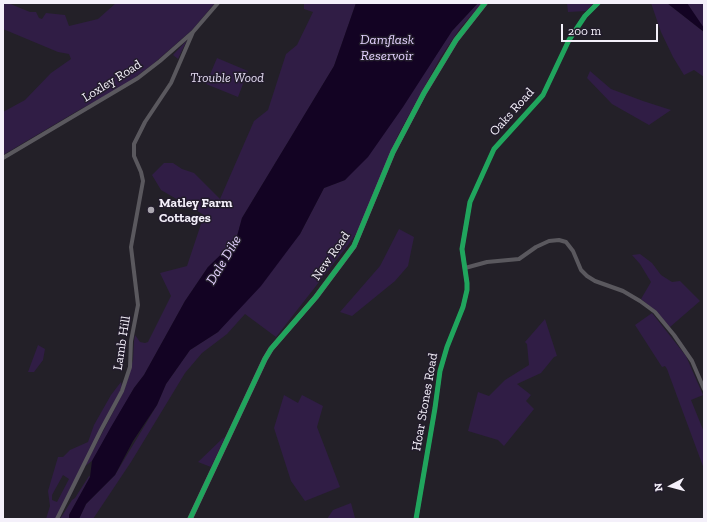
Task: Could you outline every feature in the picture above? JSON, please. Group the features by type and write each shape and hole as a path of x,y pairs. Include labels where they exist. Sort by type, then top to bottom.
{"street":[{"name":"Loxley Road","path":"3,158 138,78 193,32 218,3"},
{"name":"New Road","path":"190,519 271,349 316,297 354,246 393,152 424,93 456,40 485,3"},
{"name":"Oaks Road","path":"464,268 462,249 470,202 494,149 544,95 569,40 585,16 598,3"},
{"name":"Lamb Hill","path":"57,519 122,391 130,367 131,341 138,305 131,247 143,181 134,156 134,144 170,83 193,32"},
{"path":"464,268 487,262 519,259 536,247 550,241 559,240 566,242 573,251 582,270 587,276 595,281 622,290 655,312 674,335 692,361 704,390"},
{"name":"Hoar Stones Road","path":"416,519 442,359 463,307 467,290 464,268"}],"green space":[{"path":"3,3 8,3 30,12 36,12 39,18 42,19 46,13 65,15 69,26 98,19 116,3 215,3 192,30 137,76 120,88 79,110 3,155 3,112 25,100 51,73 71,59 69,54 58,52 3,29"},
{"path":"304,3 356,3 334,66 242,218 236,240 208,267 185,301 144,375 134,388 92,461 85,466 124,391 133,360 135,335 140,342 148,342 171,296 160,273 187,266 204,215 161,190 152,175 164,163 173,163 182,169 194,173 220,199 254,121 268,110 286,54 297,45 313,12 304,9"},
{"path":"478,3 482,3 460,28 440,58 398,135 360,227 352,240 276,337 245,314 227,334 202,353 185,373 131,462 93,519 79,519 86,504 115,475 157,405 166,384 190,350 218,332 300,234 324,188 345,180 428,67 452,31"},
{"path":"567,3 594,3 586,11 568,12"},
{"path":"651,3 667,3 704,32 704,77 694,70 684,75 673,57 661,32"},
{"path":"687,3 704,3 704,28 695,17"},
{"path":"187,40 178,59 173,55"},
{"name":"Trouble Wood","path":"217,58 248,71 238,97 206,84"},
{"path":"590,71 611,89 671,110 649,125 612,104 587,78"},
{"path":"399,229 414,237 408,266 395,281 352,316 340,312 380,266"},
{"path":"640,254 652,263 661,275 672,282 680,281 700,301 670,327 656,311 641,299 651,282 640,264 632,255"},
{"path":"652,313 686,356 703,395 691,400 704,432 704,469 667,369 665,366 662,367 635,325"},
{"path":"545,319 557,356 554,357 541,373 517,384 531,395 526,401 534,409 504,446 498,440 468,431 478,392 489,396 505,380 529,365 527,344 525,342"},
{"path":"38,345 45,349 43,360 34,372 28,372"},
{"path":"121,382 122,387 56,519 46,519 50,506 48,491 58,457 63,457 70,450 88,442 94,425 111,395","holes":["63,475 69,479 57,502 52,500 52,495"]},
{"path":"284,395 298,403 302,395 323,406 317,427 340,487 305,501 291,481 274,428"},
{"path":"225,437 211,467 198,462 223,438"},
{"path":"89,476 90,477 69,515 69,519 60,519 72,500 75,498"},
{"path":"351,503 355,518 327,519 333,510"}],"water":[{"name":"Damflask Reservoir","path":"356,3 478,3 452,31 403,107 368,157 345,180 324,188 300,234 261,286 218,332 190,350 166,384 157,405 133,441 115,475 86,504 79,519 69,519 69,515 90,477 92,461 111,427 134,388 144,375 185,301 208,267 236,240 242,218 334,66"},
{"path":"667,3 687,3 704,28 704,32"}],"cycle path":[{"path":"190,519 265,359 271,349 316,297 354,246 393,152 424,93 456,40 485,3"},
{"path":"416,519 440,371 447,347 463,307 467,290 462,249 470,202 494,149 543,95 569,40 585,16 598,3"}],"place":[{"name":"Matley Farm Cottages","path":"151,210"}],"water label":[{"name":"Dale Dike","path":"224,260"}]}
